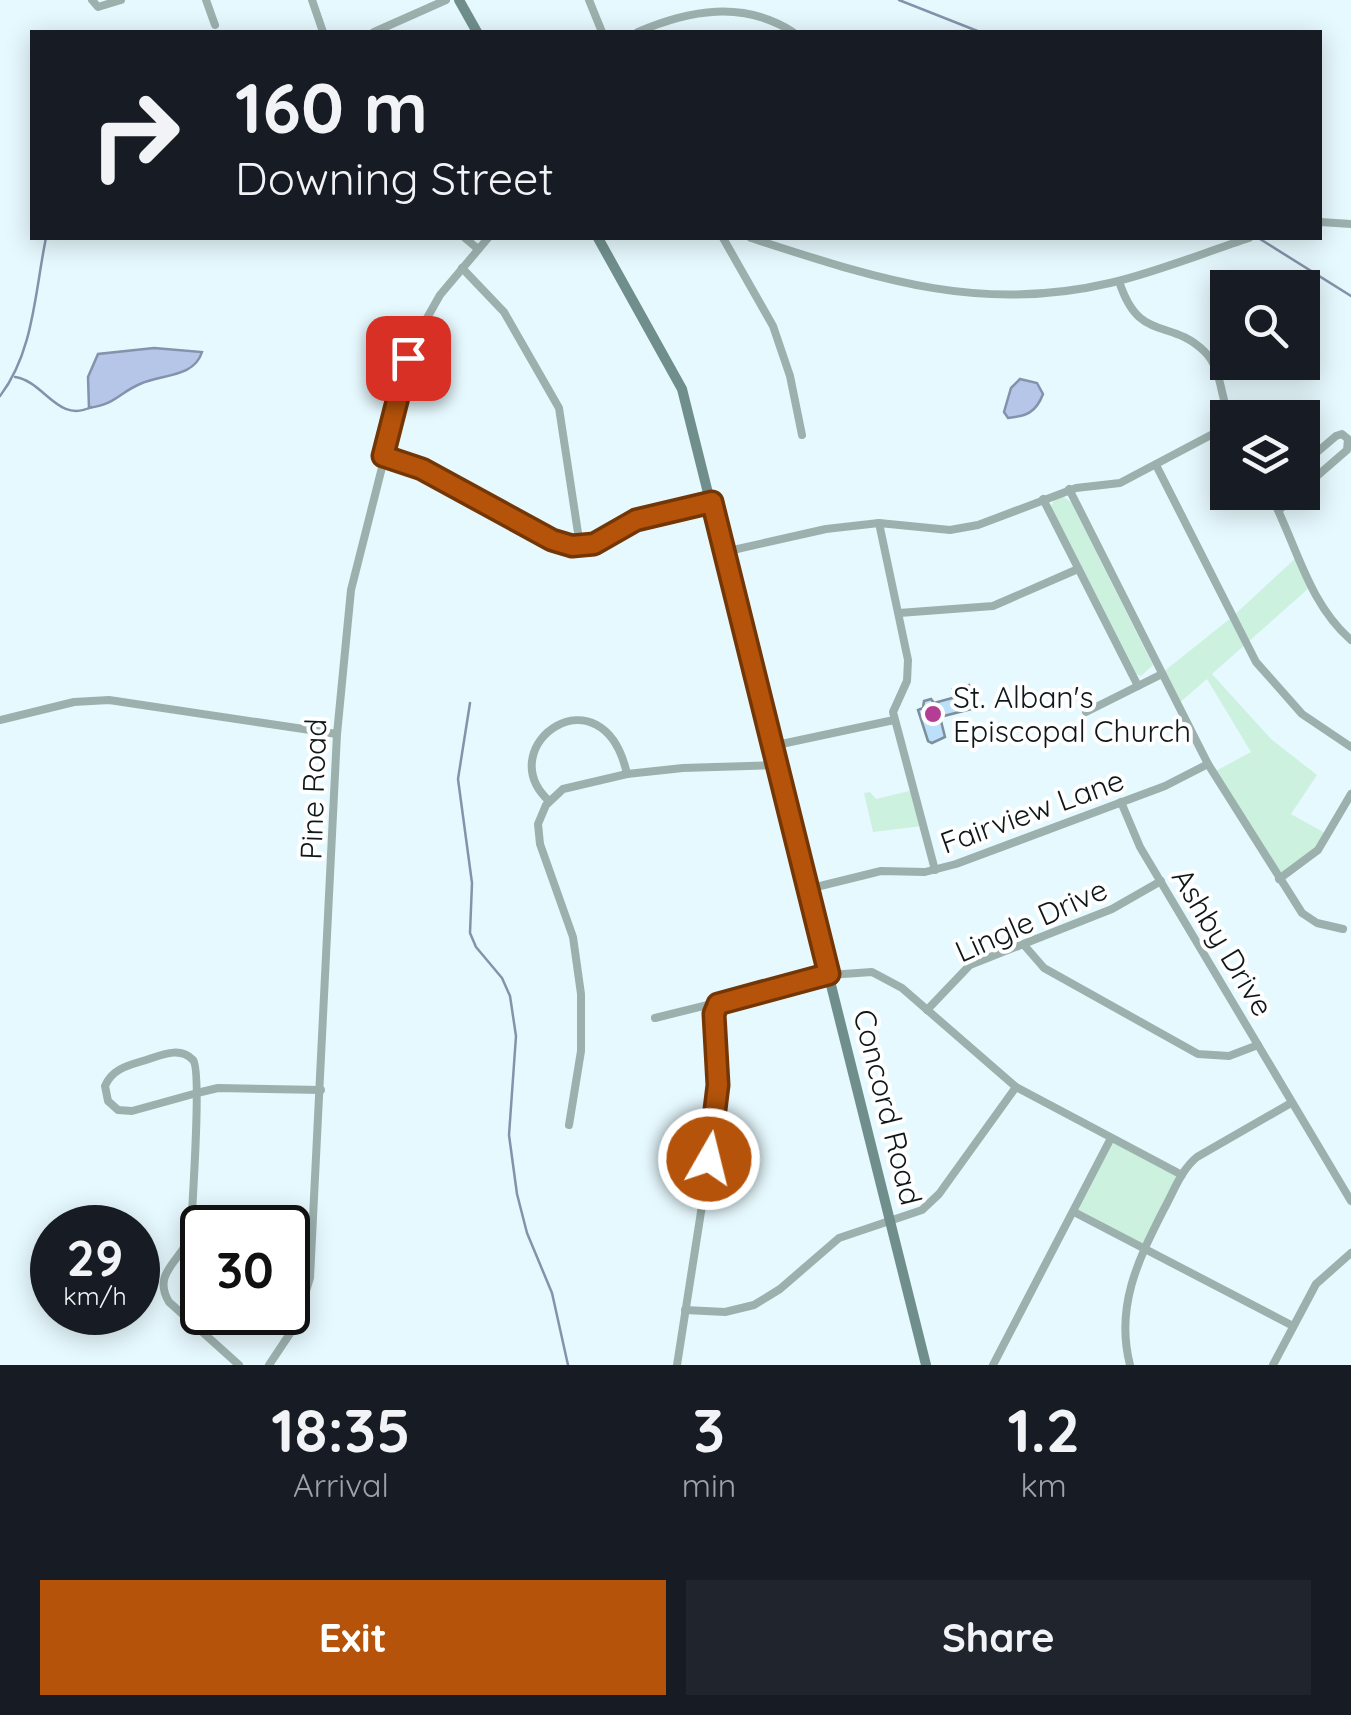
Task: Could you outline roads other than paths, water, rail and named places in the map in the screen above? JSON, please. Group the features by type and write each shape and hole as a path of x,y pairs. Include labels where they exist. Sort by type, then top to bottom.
{"main road":[{"path":"458,0 476,30"},
{"name":"Concord Road","path":"599,240 677,376 712,502 926,1365"}],"street":[{"path":"94,3 121,0"},
{"path":"206,0 215,25"},
{"path":"312,0 322,30"},
{"path":"378,30 446,0"},
{"path":"589,0 601,30"},
{"path":"643,30 705,10 778,22 790,30"},
{"path":"1322,222 1351,224"},
{"path":"467,240 478,249"},
{"name":"Pine Road","path":"270,1365 294,1326 310,1278 336,734 346,620 414,341 428,312 486,240"},
{"path":"724,240 773,326 790,376 802,434"},
{"path":"758,240 888,281 959,294 1031,296 1118,281 1242,240"},
{"path":"462,268 504,312 559,408 580,546"},
{"path":"1118,281 1137,318 1207,354 1225,400"},
{"path":"1320,450 1336,436 1342,434 1348,439 1346,450 1320,474"},
{"path":"724,552 826,529 879,523 959,529 1069,490 1120,484 1210,436"},
{"path":"383,456 444,480 552,540 580,546 598,542 636,520 712,502"},
{"path":"1156,465 1256,662 1302,714 1351,747"},
{"path":"1069,490 1208,764 1279,878 1307,918 1343,929"},
{"path":"1043,499 1138,686"},
{"path":"1279,510 1317,602 1351,640"},
{"path":"879,523 909,666 893,708 894,720 935,870"},
{"path":"899,613 994,606 1078,569"},
{"path":"1086,712 1162,674"},
{"path":"0,720 74,702 110,700 336,734"},
{"path":"772,746 894,720"},
{"path":"549,801 536,785 532,758 543,736 558,724 586,721 604,728 620,748 627,774"},
{"name":"Fairview Lane","path":"808,889 881,870 935,870 1165,786 1208,764"},
{"path":"569,1125 580,1067 582,1004 573,937 538,836 540,818 549,801 570,786 627,774 683,768 777,766"},
{"path":"1279,878 1318,850 1351,794"},
{"name":"Ashby Drive","path":"1121,802 1133,834 1351,1200"},
{"name":"Lingle Drive","path":"927,1010 970,965 1112,909 1161,881"},
{"path":"1024,945 1044,968 1198,1054 1229,1056 1258,1045"},
{"path":"655,1018 829,974 861,970 883,976 1016,1087 1182,1175"},
{"path":"678,1365 715,1118 714,1014 718,1004"},
{"path":"240,1365 169,1302 162,1288 164,1274 190,1238 196,1093 196,1064 179,1052 116,1070 105,1086 108,1101 124,1112 196,1093 240,1086 320,1090"},
{"path":"685,1310 725,1312 754,1304 780,1290 839,1238 890,1218 914,1214 932,1202 1016,1087"},
{"path":"1130,1365 1125,1330 1127,1295 1144,1248 1182,1175 1197,1157 1291,1103"},
{"path":"993,1365 1111,1138"},
{"path":"1074,1212 1293,1326"},
{"path":"1275,1364 1325,1273 1351,1253"}],"water":[{"path":"154,348 202,352 192,367 184,371 140,384 112,401 89,408 88,377 98,354"},
{"path":"1020,379 1037,383 1043,394 1030,412 1008,418 1004,412 1011,388"}],"waterway":[{"path":"899,0 975,30"},
{"path":"0,396 27,340 46,240"},
{"path":"1262,240 1351,296"},
{"path":"15,377 69,410 91,407"},
{"path":"470,703 458,779 472,883 470,933 510,996 516,1036 509,1135 517,1194 527,1233 552,1293 568,1365"}],"place":[{"name":"St. Alban's Episcopal Church","path":"933,714"}]}
